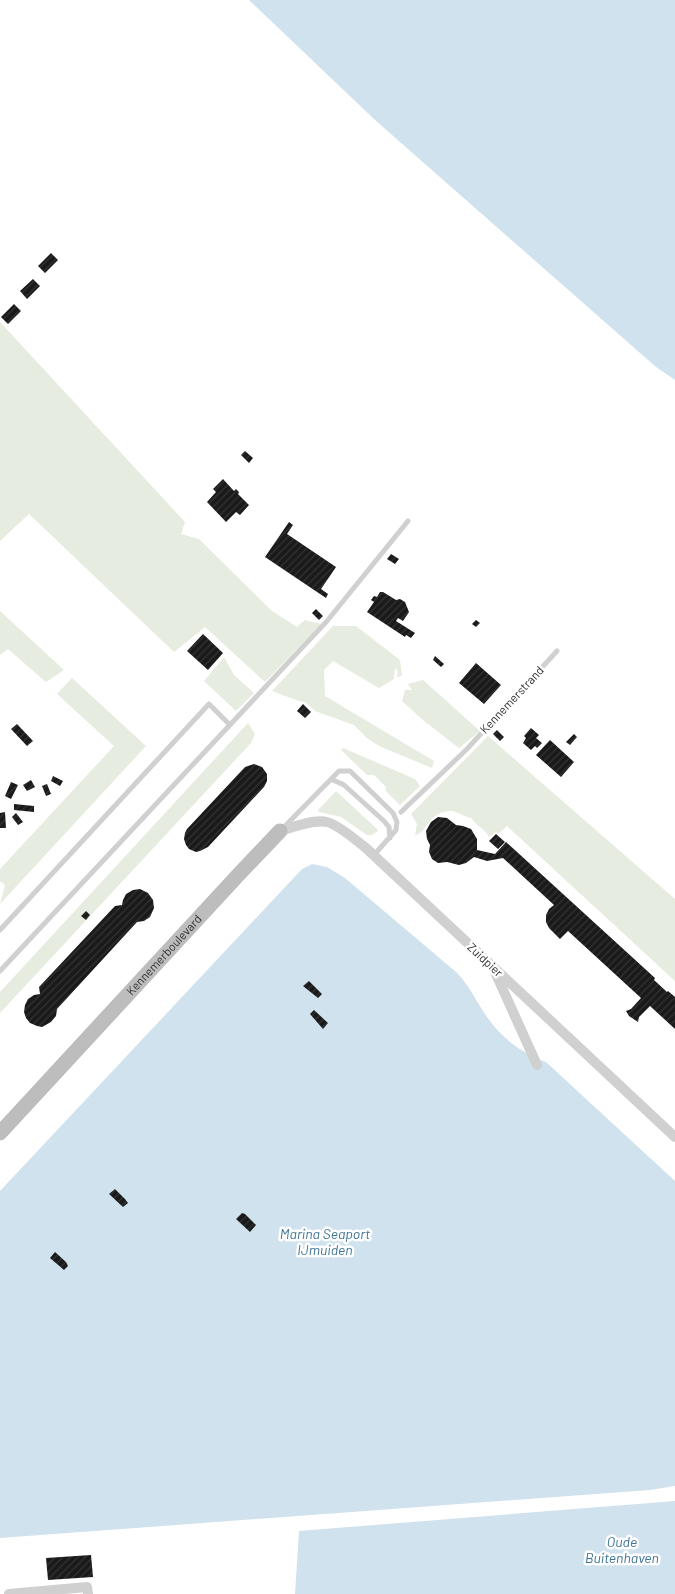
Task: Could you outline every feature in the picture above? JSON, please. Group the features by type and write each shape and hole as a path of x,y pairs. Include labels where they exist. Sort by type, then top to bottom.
{"street":[{"name":"Zuidpier","path":"280,831 304,824 327,822 347,833 675,1137"},
{"name":"Kennemerboulevard","path":"0,1132 280,831"},
{"path":"492,966 537,1065"},
{"path":"9,1594 87,1590"}],"lane":[{"path":"0,972 327,621 408,521"},
{"name":"Kennemerstrand","path":"402,812 467,749 557,651"},
{"path":"0,930 209,704 230,725"},
{"name":"Kennemerboulevard","path":"280,831 338,771 350,771 393,813 397,822 396,830 390,838"},
{"path":"331,779 344,785 389,827 390,838 373,856"}],"shaded area":[{"path":"0,322 185,522 181,534 199,539 272,611 297,627 305,620 321,624 265,682 205,627 174,652 29,514 0,541"},
{"path":"0,611 64,670 46,682 8,649 0,655"},
{"path":"333,626 356,626 400,660 402,675 397,678 398,671 395,668 394,679 379,688 333,661 324,670 325,696 434,761 432,768 379,746 367,738 354,725 315,711 305,702 272,691"},
{"path":"224,657 234,675 254,693 236,711 204,681"},
{"path":"72,678 146,746 0,904 5,885 0,881 0,869 114,746 57,694"},
{"path":"423,680 480,731 459,748 402,701 405,690 412,690 408,684"},
{"path":"248,723 255,734 251,743 0,1013 0,992"},
{"path":"488,736 675,899 675,981 507,826 498,834 496,832 489,837 471,818 449,811 436,815 419,834 415,835 417,824 411,814"},
{"path":"343,748 415,779 420,786 400,805 374,775 367,775 341,750"},
{"path":"336,791 378,831 372,835 367,835 341,817 319,812 318,810"}],"water":[{"path":"249,0 675,0 675,380 656,367 375,120"},
{"name":"Marina Seaport IJmuiden","path":"312,864 327,867 345,878 456,972 490,1021 508,1040 522,1051 546,1062 675,1181 675,1486 650,1490 0,1538 0,1191 302,869"},
{"name":"Oude Buitenhaven","path":"675,1501 675,1594 295,1594 299,1531"}],"building":[{"path":"51,253 58,260 45,273 38,266"},
{"path":"33,279 40,286 27,299 20,291"},
{"path":"14,304 21,311 8,324 1,317"},
{"path":"245,451 253,458 249,463 241,455"},
{"path":"223,479 234,491 236,489 239,492 238,494 249,505 240,515 236,512 226,522 207,502 216,492 213,489"},
{"path":"289,522 293,525 287,534 336,567 321,589 328,594 326,598 265,557"},
{"path":"391,554 399,559 395,564 387,559"},
{"path":"380,592 405,602 409,612 403,621 398,618 396,621 415,633 411,638 406,635 405,637 367,612 374,602 371,600 374,596 377,597"},
{"path":"316,609 323,616 319,620 312,613"},
{"path":"476,620 480,623 476,627 472,624"},
{"path":"203,634 223,653 208,670 187,651"},
{"path":"435,656 444,664 441,667 433,660"},
{"path":"476,663 501,685 484,704 459,683"},
{"path":"303,704 311,712 305,718 297,711"},
{"path":"17,724 33,741 27,746 11,729"},
{"path":"531,728 539,735 536,738 542,743 537,748 535,746 531,750 523,743 526,738 524,736"},
{"path":"497,730 504,737 500,741 493,734"},
{"path":"574,734 577,737 570,745 566,742"},
{"path":"550,740 574,762 561,777 536,755"},
{"path":"254,764 262,767 267,774 267,781 264,787 208,847 196,852 189,849 184,839 187,829 245,767"},
{"path":"53,776 63,781 60,786 51,781"},
{"path":"31,780 35,787 27,791 23,785"},
{"path":"11,782 18,785 11,799 5,796"},
{"path":"47,784 51,794 46,796 42,786"},
{"path":"14,804 34,806 34,812 14,810"},
{"path":"5,812 6,828 0,828 0,813"},
{"path":"16,813 23,822 18,825 12,817"},
{"path":"438,817 447,818 456,825 471,829 477,839 477,850 495,854 506,842 655,978 654,980 667,992 675,997 675,1029 650,1006 639,1017 638,1022 629,1016 626,1011 631,1009 641,998 568,931 560,939 549,928 546,922 546,915 554,905 503,858 487,861 474,857 466,863 459,865 447,862 438,863 432,859 426,831 431,822"},
{"path":"496,834 505,842 498,849 489,841"},
{"path":"140,889 148,893 153,900 154,908 150,917 144,921 137,922 57,1009 56,1016 51,1022 42,1027 30,1023 24,1012 28,999 40,994 39,987 115,906 122,905 126,894"},
{"path":"86,911 90,915 86,920 81,916"},
{"path":"309,981 322,994 318,998 303,986"},
{"path":"314,1010 328,1023 323,1029 310,1014"},
{"path":"115,1189 128,1203 123,1207 109,1194"},
{"path":"242,1213 256,1225 250,1232 236,1219"},
{"path":"55,1252 68,1266 64,1270 50,1258"},
{"path":"91,1555 93,1577 48,1580 46,1558"}]}
